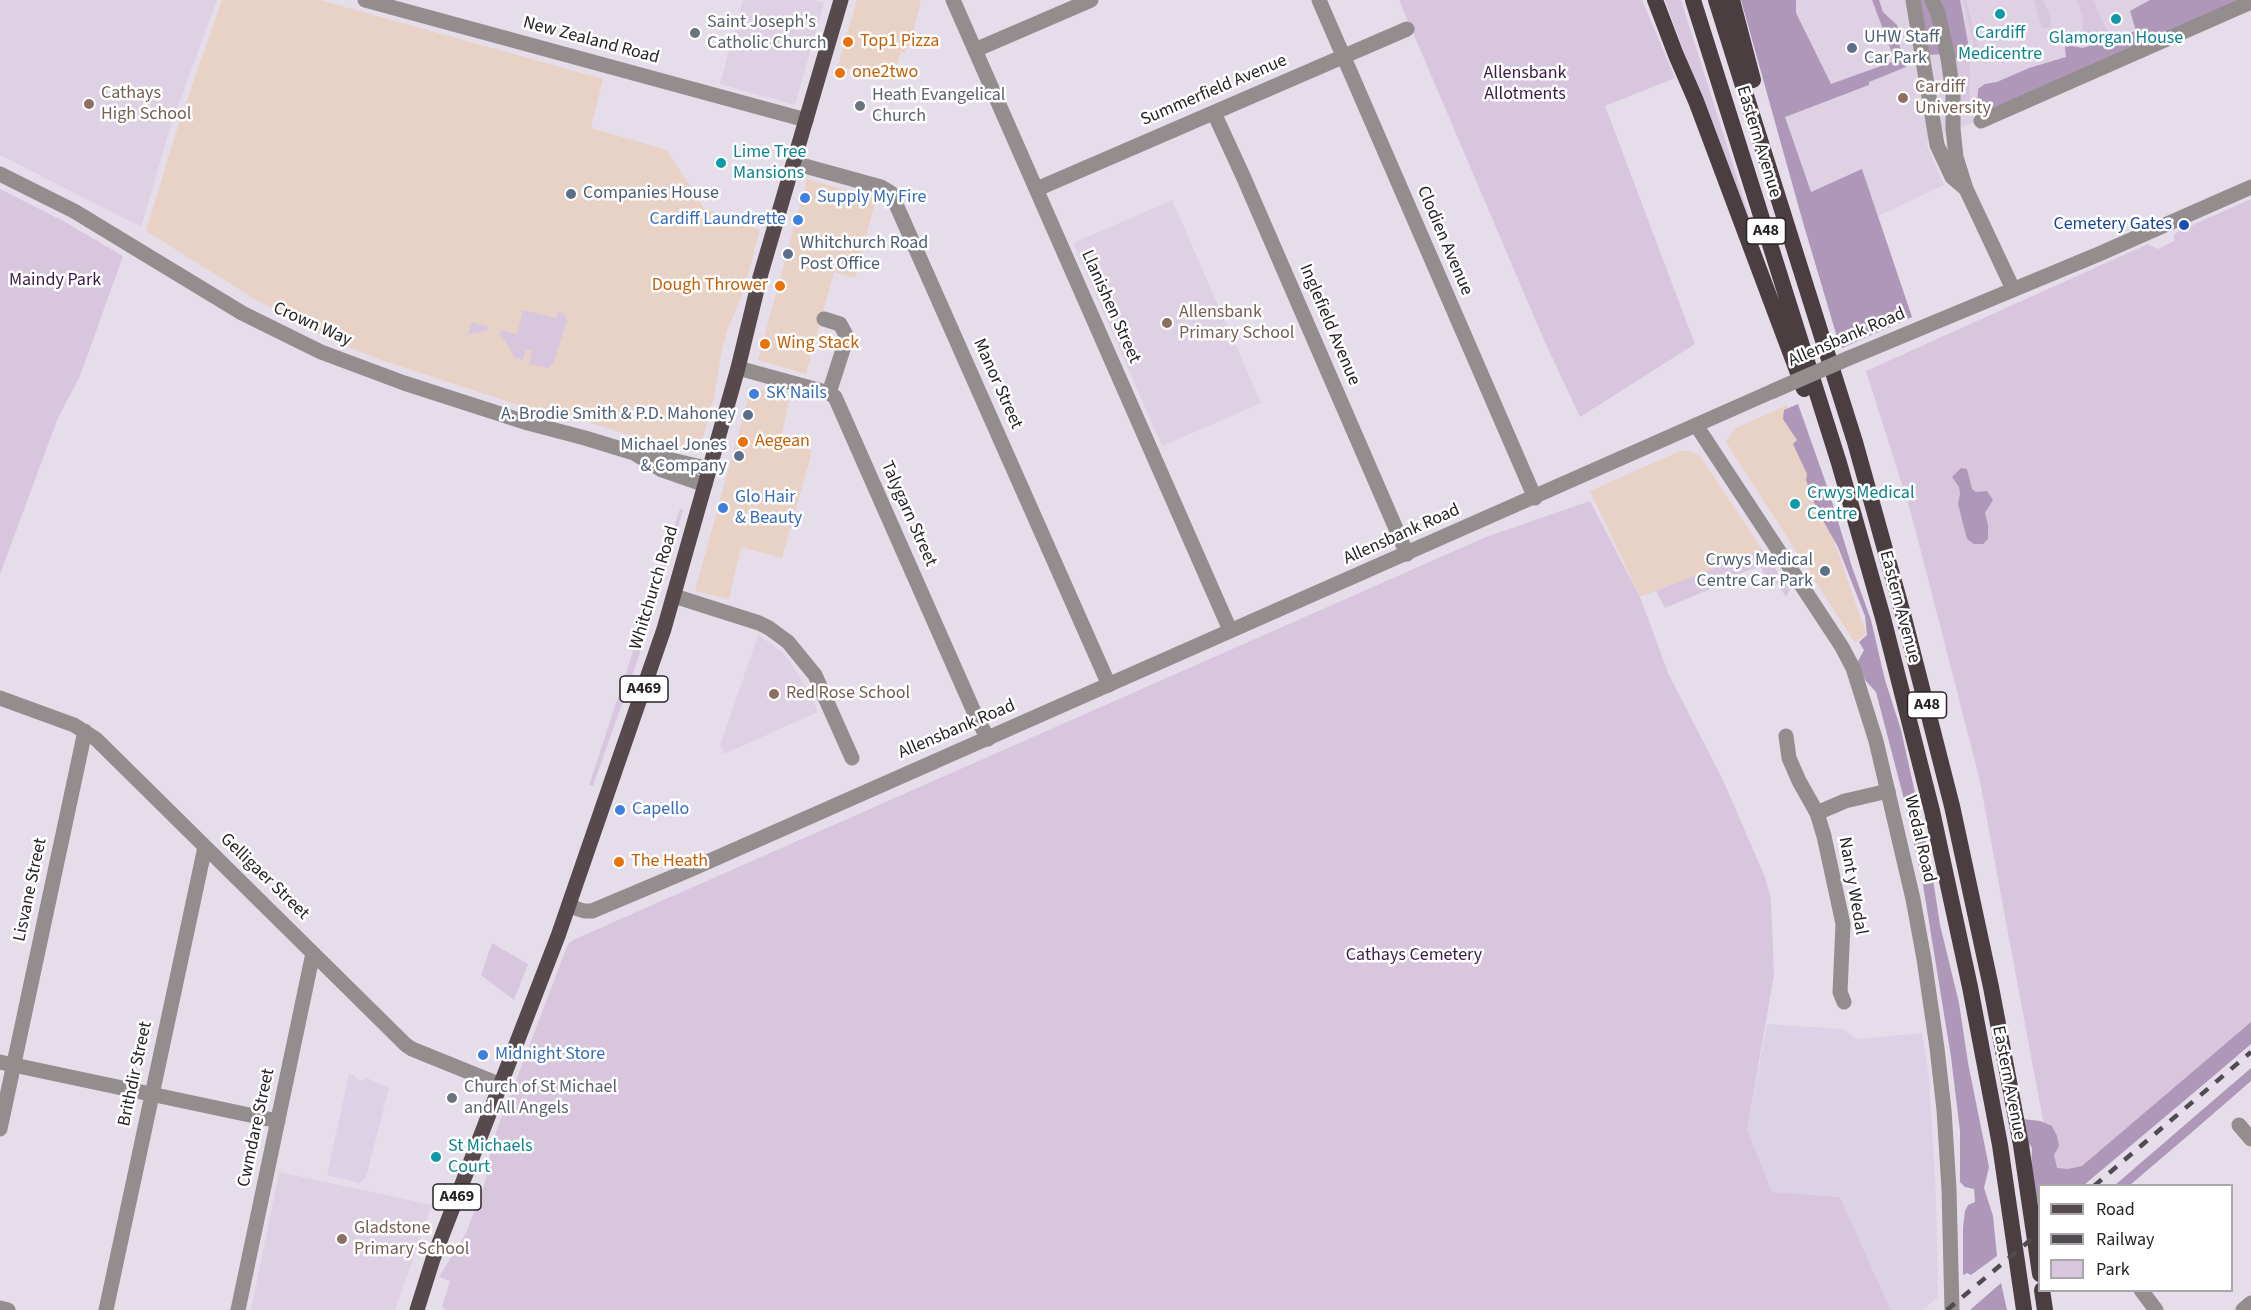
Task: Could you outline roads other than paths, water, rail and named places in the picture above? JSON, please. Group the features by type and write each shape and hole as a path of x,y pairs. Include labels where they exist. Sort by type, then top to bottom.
{"highway":[{"path":"1655,0 1696,101 1814,415 1839,463"},
{"name":"Eastern Avenue","path":"1693,0 1839,463 1883,618 1932,811 1970,987 2000,1145 2024,1310"},
{"name":"Eastern Avenue","path":"1716,0 1855,442 1904,614 1952,806 1991,987 2038,1262"},
{"path":"1731,0 1759,103 1763,148"},
{"path":"2042,1292 2045,1310"}],"main road":[{"name":"Whitchurch Road","path":"417,1310 433,1259 569,906 592,834 639,705 674,596 738,368 760,277 840,0"}],"street":[{"name":"New Zealand Road","path":"365,0 402,5 806,120"},
{"name":"Llanishen Street","path":"953,0 1230,630"},
{"path":"975,50 1090,0"},
{"name":"Clodien Avenue","path":"1319,0 1534,498"},
{"path":"1913,0 1937,145 1952,177 1966,189"},
{"path":"1932,0 1938,13 1948,58 1953,94 1956,157 1966,189 2013,289"},
{"path":"1982,121 2251,2"},
{"name":"Summerfield Avenue","path":"1037,189 1407,29"},
{"name":"Inglefield Avenue","path":"1214,113 1244,176 1407,554"},
{"name":"Manor Street","path":"794,163 881,187 891,194 1109,685"},
{"name":"Crown Way","path":"0,174 74,211 242,313 321,352 404,383 528,423 634,453 710,469"},
{"name":"Allensbank Road","path":"569,906 592,911 1534,498 1604,464 1849,358 2109,250 2251,187"},
{"path":"738,368 829,393 847,337 840,324 824,319"},
{"name":"Talygarn Street","path":"829,393 836,398 975,714 988,738"},
{"name":"Wedal Road","path":"1696,425 1848,657 1868,712 1888,791 1924,959 1944,1110 1953,1310"},
{"name":"Crown Way","path":"634,453 662,470 705,485"},
{"path":"674,596 759,623 788,642 815,675 852,758"},
{"name":"Gelligaer Street","path":"0,698 85,731 96,738 412,1049 501,1085"},
{"name":"Lisvane Street","path":"0,1128 7,1064 85,731"},
{"name":"Nant y Wedal","path":"1786,736 1789,758 1817,813 1843,924 1840,992 1844,1002"},
{"path":"1817,813 1845,801 1888,791"},
{"name":"Brithdir Street","path":"106,1310 205,847"},
{"name":"Cwmdare Street","path":"238,1310 313,953"},
{"path":"7,1064 278,1121"},
{"path":"2239,1125 2251,1139"},
{"path":"2142,1292 2156,1310"},
{"path":"2243,1310 2251,1303"},
{"path":"0,1308 8,1310"}],"railway":[{"path":"2096,1184 2251,1052"},
{"path":"1947,1310 2038,1234"}],"place":[{"name":"Cardiff Medicentre","path":"2000,14"},
{"name":"Glamorgan House","path":"2116,19"},
{"name":"Saint Joseph's Catholic Church","path":"695,33"},
{"name":"Top1 Pizza","path":"848,42"},
{"name":"UHW Staff Car Park","path":"1852,48"},
{"name":"one2two","path":"840,73"},
{"name":"Cardiff University","path":"1903,98"},
{"name":"Cathays High School","path":"89,104"},
{"name":"Heath Evangelical Church","path":"860,106"},
{"name":"Lime Tree Mansions","path":"721,163"},
{"name":"Companies House","path":"571,194"},
{"name":"Supply My Fire","path":"805,198"},
{"name":"Cardiff Laundrette","path":"798,220"},
{"name":"Cemetery Gates","path":"2184,225"},
{"name":"Whitchurch Road Post Office","path":"788,254"},
{"name":"Dough Thrower","path":"780,286"},
{"name":"Allensbank Primary School","path":"1167,323"},
{"name":"Wing Stack","path":"765,344"},
{"name":"SK Nails","path":"754,394"},
{"name":"A. Brodie Smith & P.D. Mahoney","path":"748,415"},
{"name":"Aegean","path":"743,442"},
{"name":"Michael Jones & Company","path":"739,456"},
{"name":"Crwys Medical Centre","path":"1795,504"},
{"name":"Glo Hair & Beauty","path":"723,508"},
{"name":"Crwys Medical Centre Car Park","path":"1825,571"},
{"name":"Red Rose School","path":"774,694"},
{"name":"Capello","path":"620,810"},
{"name":"The Heath","path":"619,862"},
{"name":"Midnight Store","path":"483,1055"},
{"name":"Church of St Michael and All Angels","path":"452,1098"},
{"name":"St Michaels Court","path":"436,1157"},
{"name":"Gladstone Primary School","path":"342,1239"}],"park label":[{"name":"Allensbank Allotments","path":"1525,84"},
{"name":"Maindy Park","path":"55,281"},
{"name":"Cathays Cemetery","path":"1414,956"}]}
